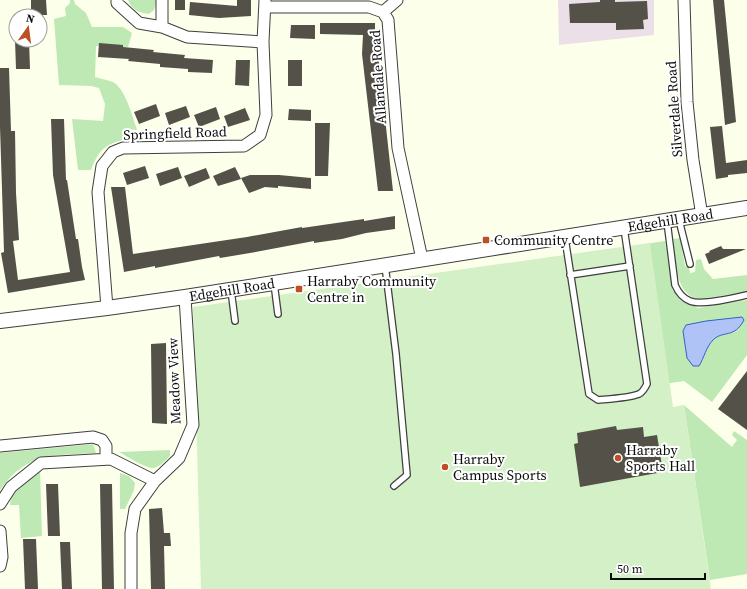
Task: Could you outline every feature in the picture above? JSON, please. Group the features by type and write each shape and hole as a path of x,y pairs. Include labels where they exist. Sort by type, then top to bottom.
{"street":[{"path":"117,0 117,3 140,23 162,27 187,37 263,42"},
{"path":"162,0 162,27"},
{"path":"383,12 398,0"},
{"name":"Silverdale Road","path":"684,0 687,102 692,160 702,216"},
{"name":"Allandale Road","path":"265,3 369,7 383,12 388,20 398,148 422,259"},
{"name":"Springfield Road","path":"107,308 98,192 102,166 113,152 123,148 244,146 260,135 266,115 263,42 265,3"},
{"name":"Edgehill Road","path":"0,321 185,297 747,208"},
{"name":"Meadow View","path":"131,589 131,533 135,508 155,480 179,458 193,425 185,297"},
{"path":"0,446 93,437 102,440 106,446 106,459"},
{"path":"0,504 11,487 41,463 111,459 155,480"},
{"path":"0,531 2,557 0,566"}],"lane":[{"path":"673,220 690,264"},
{"path":"673,220 674,285 678,292 690,301 700,303 747,295"},
{"path":"565,237 589,394 598,400 640,394 645,390 647,384 624,228"},
{"path":"385,265 396,354 407,475 394,486"},
{"path":"570,275 630,266"},
{"path":"274,283 278,314"},
{"path":"231,290 234,321"}],"shaded area":[{"path":"558,0 654,0 654,35 559,45"}],"green space":[{"path":"70,0 74,0 75,4 86,13 92,27 123,27 132,33 128,47 96,46 95,77 113,82 121,90 128,104 137,130 127,129 123,140 111,144 102,150 96,158 91,170 78,170 72,119 103,121 105,104 99,88 91,86 59,85 54,19 66,16 65,8 70,3"},
{"path":"128,0 157,0 154,10 149,14 136,10"},
{"path":"680,238 685,266 689,267 690,273 695,272 696,260 701,259 704,269 713,279 747,275 747,292 699,299 691,296 685,291 681,284 676,266 673,239"},
{"path":"665,241 672,289 683,302 698,308 747,300 747,355 712,402 684,381 664,384 638,245"},
{"name":"Harraby Campus Sports","path":"650,243 673,407 684,405 711,589 201,589 193,307"},
{"path":"684,405 732,447 737,440 732,435 734,431 747,440 747,574 710,580"},
{"path":"93,444 96,453 54,456 31,462 10,477 0,490 0,453"},
{"path":"170,450 170,456 154,468 142,464 119,452"},
{"path":"40,470 42,536 21,538 19,505 10,505 11,498 20,484"},
{"path":"120,473 129,476 135,483 134,490 125,509 120,509"}],"water":[{"path":"742,317 744,320 736,330 721,335 713,340 699,366 693,366 687,358 683,331 686,325"}],"building":[{"path":"31,0 46,0 47,8 31,8"},
{"path":"175,0 185,0 185,10 175,10"},
{"path":"237,0 251,0 251,16 219,18 189,15 190,2 237,6"},
{"path":"600,0 615,0 615,2 647,1 648,19 643,20 644,29 616,30 616,23 570,23 569,4 600,2"},
{"path":"713,0 724,0 736,122 725,125"},
{"path":"320,23 375,23 375,55 378,54 393,191 378,191 362,54 363,35 320,34"},
{"path":"291,25 315,25 315,39 290,38"},
{"path":"99,43 154,50 153,52 185,55 184,58 213,60 212,73 188,72 188,69 160,67 160,64 128,61 129,59 98,57"},
{"path":"15,48 29,48 30,69 16,69"},
{"path":"236,60 250,60 249,86 235,85"},
{"path":"288,60 302,60 302,86 288,86"},
{"path":"0,68 9,68 11,131 15,131 16,193 19,240 13,241 18,280 70,272 53,175 51,119 64,119 66,180 85,280 8,293 1,253 4,252 0,127"},
{"path":"156,104 160,116 139,124 134,112"},
{"path":"186,106 190,117 169,125 165,113"},
{"path":"216,107 220,119 199,127 194,115"},
{"path":"245,108 250,120 228,127 224,116"},
{"path":"289,109 311,110 311,121 288,120"},
{"path":"315,123 330,123 328,176 315,176"},
{"path":"722,126 726,163 747,160 747,173 728,175 728,177 716,179 710,127"},
{"path":"145,166 149,178 127,185 123,173"},
{"path":"178,167 182,178 160,186 156,174"},
{"path":"235,167 241,179 218,186 213,176"},
{"path":"206,168 210,178 189,187 184,176"},
{"path":"250,175 279,175 311,178 311,189 278,186 278,188 265,187 249,193 241,178"},
{"path":"111,187 125,187 133,254 302,227 364,219 364,221 395,216 395,229 366,233 342,239 314,243 314,241 220,258 219,256 155,268 155,266 124,272"},
{"path":"721,246 723,249 746,249 709,264 705,254"},
{"path":"166,343 167,424 152,423 151,344"},
{"path":"747,371 747,430 718,409"},
{"name":"Harraby Sports Hall","path":"616,426 617,430 643,427 644,437 657,435 663,472 580,487 574,444 578,443 577,433"},
{"path":"46,484 58,484 60,536 48,536"},
{"path":"100,484 112,484 114,589 102,589"},
{"path":"162,508 164,533 170,533 171,546 164,546 165,589 151,589 149,509"},
{"path":"23,539 36,539 38,589 25,589"},
{"path":"60,542 70,542 72,589 62,589"}],"place":[{"name":"Community Centre","path":"486,240"},
{"name":"Harraby Community Centre in","path":"299,289"},
{"name":"Harraby Sports Hall","path":"618,458"},
{"name":"Harraby Campus Sports","path":"445,467"}]}
